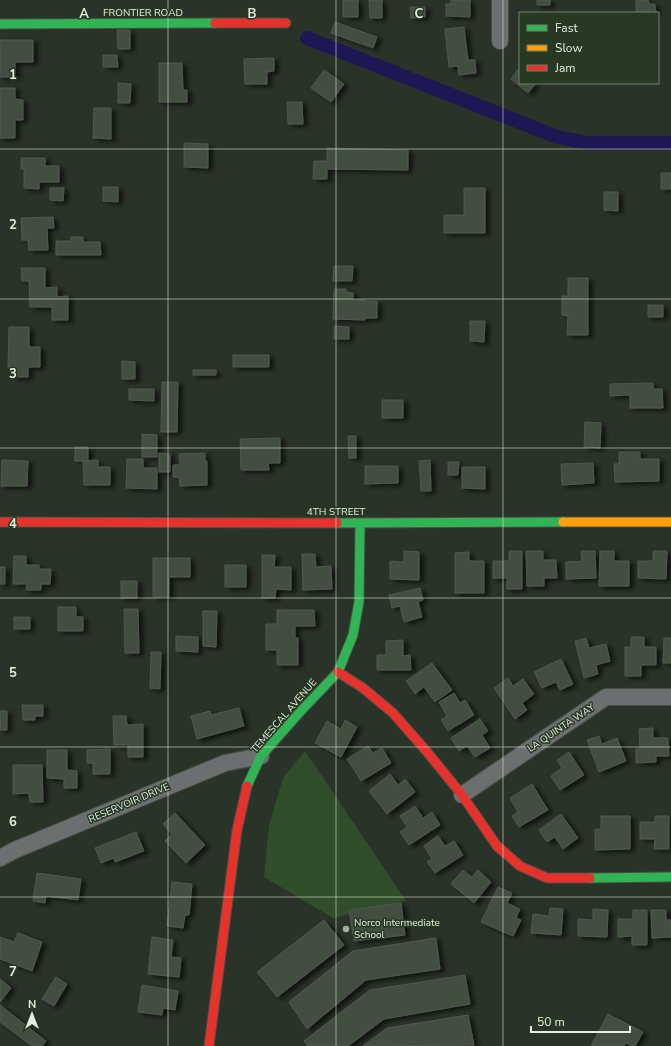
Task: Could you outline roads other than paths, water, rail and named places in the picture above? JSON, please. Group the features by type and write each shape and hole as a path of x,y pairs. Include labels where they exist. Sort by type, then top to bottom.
{"street":[{"path":"500,0 500,42"},
{"name":"FRONTIER ROAD","path":"0,24 286,23"},
{"name":"4TH STREET","path":"0,522 671,522"},
{"name":"TEMESCAL AVENUE","path":"209,1046 236,830 247,786 261,756 298,713 338,672 353,635 360,602 360,523"},
{"path":"338,672 363,688 393,713 462,795 497,846 520,866 547,878 671,877"},
{"name":"LA QUINTA WAY","path":"462,795 606,697 671,697"},
{"name":"RESERVOIR DRIVE","path":"0,858 15,850 225,763 261,756"}],"waterway":[{"path":"307,38 557,137 588,143 671,143"}],"place":[{"name":"Norco Intermediate School","path":"346,929"}]}
